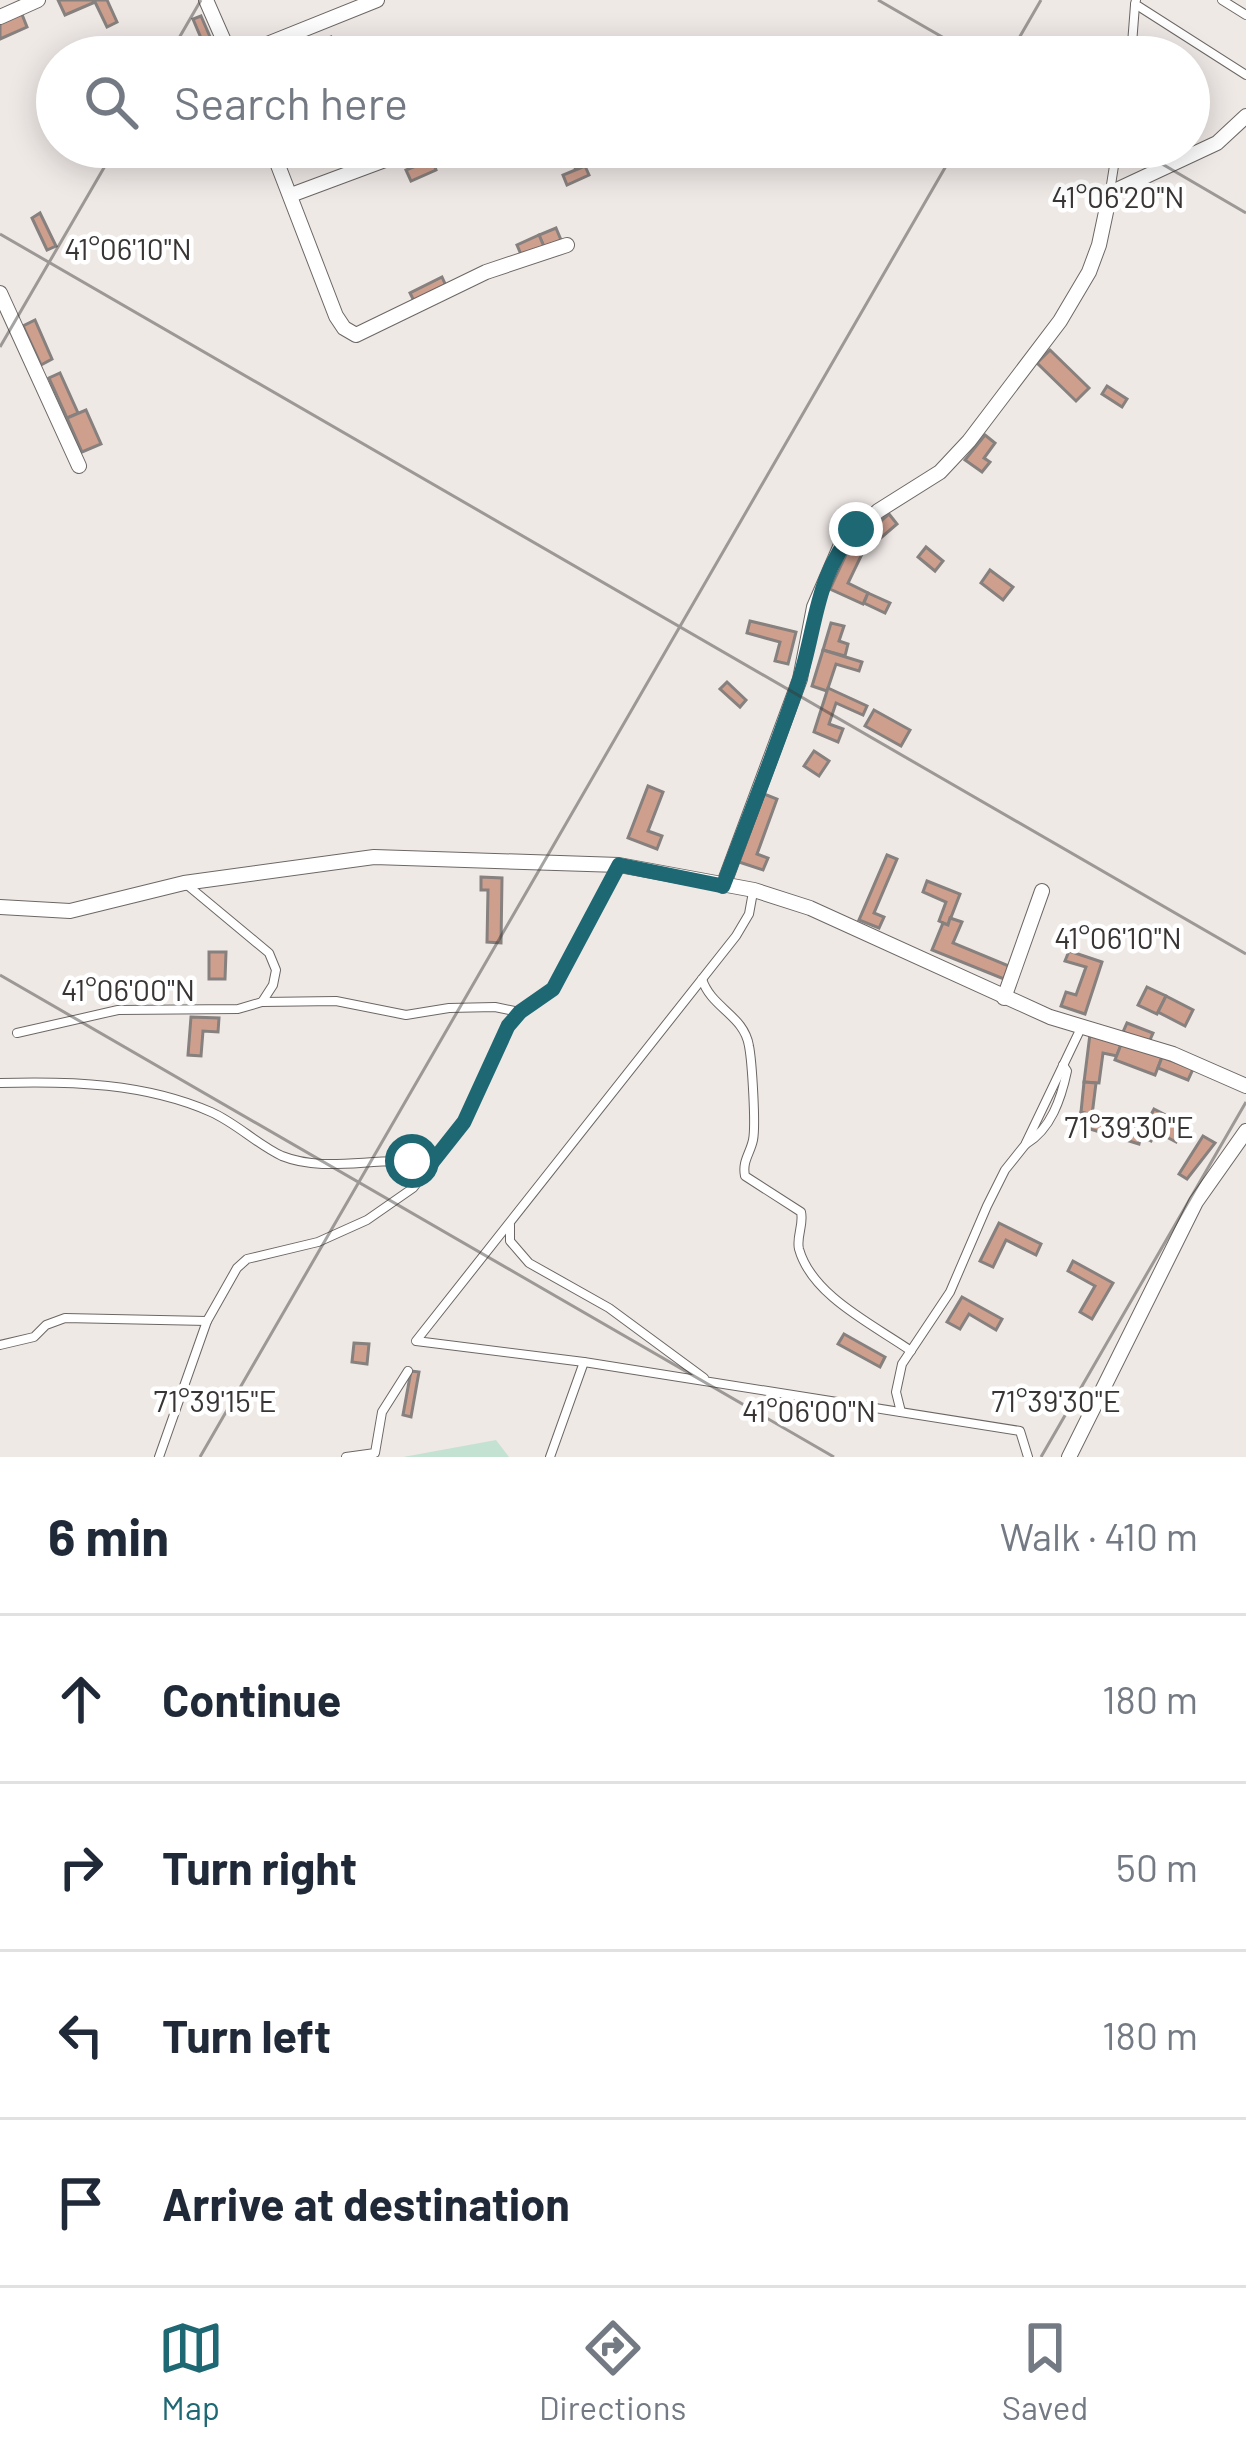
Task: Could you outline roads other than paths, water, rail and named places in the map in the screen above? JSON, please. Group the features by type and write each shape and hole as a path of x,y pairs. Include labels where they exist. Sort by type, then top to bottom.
{"street":[{"path":"0,17 38,0"},
{"path":"206,0 223,36"},
{"path":"286,36 377,0"},
{"path":"1210,146 1246,116"},
{"path":"280,168 336,316 356,335 486,272 567,245"},
{"path":"292,195 364,168"},
{"path":"723,886 800,679 814,607 840,547 878,511 940,472 982,424 1060,321 1088,272 1100,245 1110,193 1163,168"},
{"path":"0,293 79,466"},
{"path":"0,907 70,911 184,883 374,856 619,865 754,890 810,908 1004,998 1173,1054 1246,1086"},
{"path":"1004,998 1042,891"},
{"path":"1069,1457 1196,1202 1246,1131"}],"lane":[{"path":"1222,0 1246,15"},
{"path":"1132,36 1135,1 1188,36"},
{"path":"1210,51 1246,75"},
{"path":"1110,193 1114,168"},
{"path":"159,1457 207,1321 236,1268 247,1259 318,1242 367,1220 413,1189 464,1122 508,1026 553,989 619,865"},
{"path":"184,883 269,953 276,970 274,985 262,1002"},
{"path":"754,890 749,914 702,979 416,1341 584,1362 1020,1431 1028,1457"},
{"path":"702,979 709,996 738,1020 751,1051 753,1126 743,1166 746,1176 801,1212 797,1244 808,1269 822,1285 911,1352"},
{"path":"17,1033 118,1010 238,1009 262,1002 336,1001 406,1016 472,1008 520,1012"},
{"path":"901,1412 898,1374 950,1292 987,1206 1005,1170 1025,1145 1082,1027"},
{"path":"0,1083 90,1083 148,1092 215,1113 281,1155 342,1164 412,1161 430,1165"},
{"path":"510,1224 510,1241 529,1263 609,1308 709,1382"},
{"path":"0,1345 34,1337 46,1325 65,1318 207,1321"},
{"path":"550,1457 584,1362"},
{"path":"346,1457 374,1453 382,1412 409,1371"}]}
